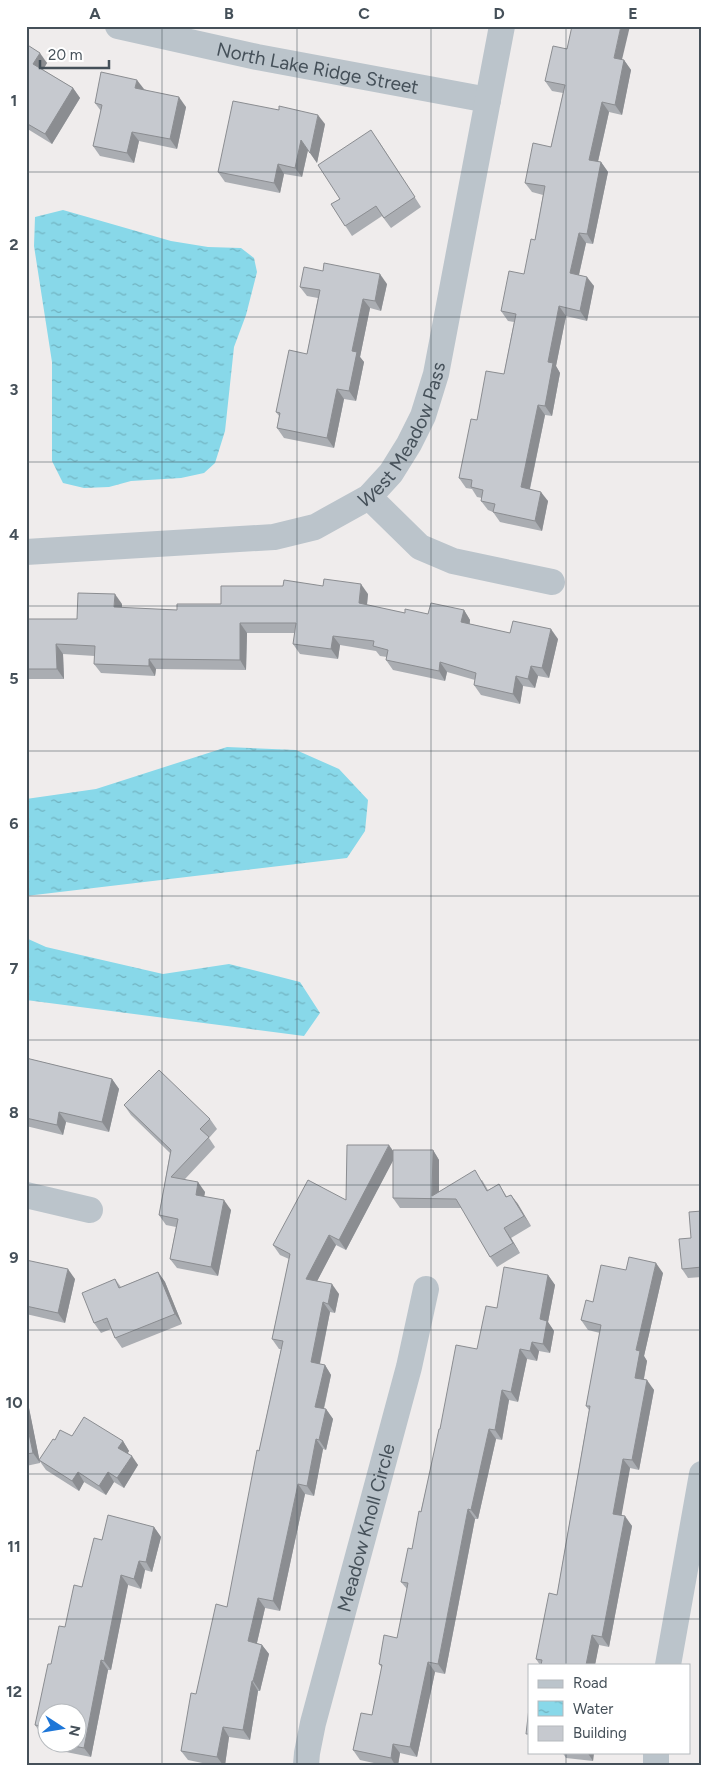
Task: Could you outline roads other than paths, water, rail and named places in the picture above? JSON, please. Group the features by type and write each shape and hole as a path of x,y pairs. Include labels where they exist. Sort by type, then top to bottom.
{"street":[{"name":"North Lake Ridge Street","path":"118,26 257,56 488,100"},
{"name":"West Meadow Pass","path":"26,552 274,537 315,528 369,497 391,473 423,416 436,374 502,26"},
{"path":"369,497 420,547 453,560 552,582"},
{"path":"26,1195 90,1210"},
{"name":"Meadow Knoll Circle","path":"306,1765 313,1723 409,1367 426,1289"},
{"path":"668,1664 702,1474"}],"water":[{"path":"63,210 171,241 208,247 241,248 254,258 257,272 246,315 234,347 225,431 215,463 204,473 181,478 131,481 109,487 84,488 63,483 52,461 52,362 34,246 35,217"},
{"path":"227,747 296,750 339,769 368,800 365,831 347,858 26,896 26,799 96,789"},
{"path":"26,938 46,947 163,974 229,964 300,982 320,1013 304,1036 26,1000"}]}
